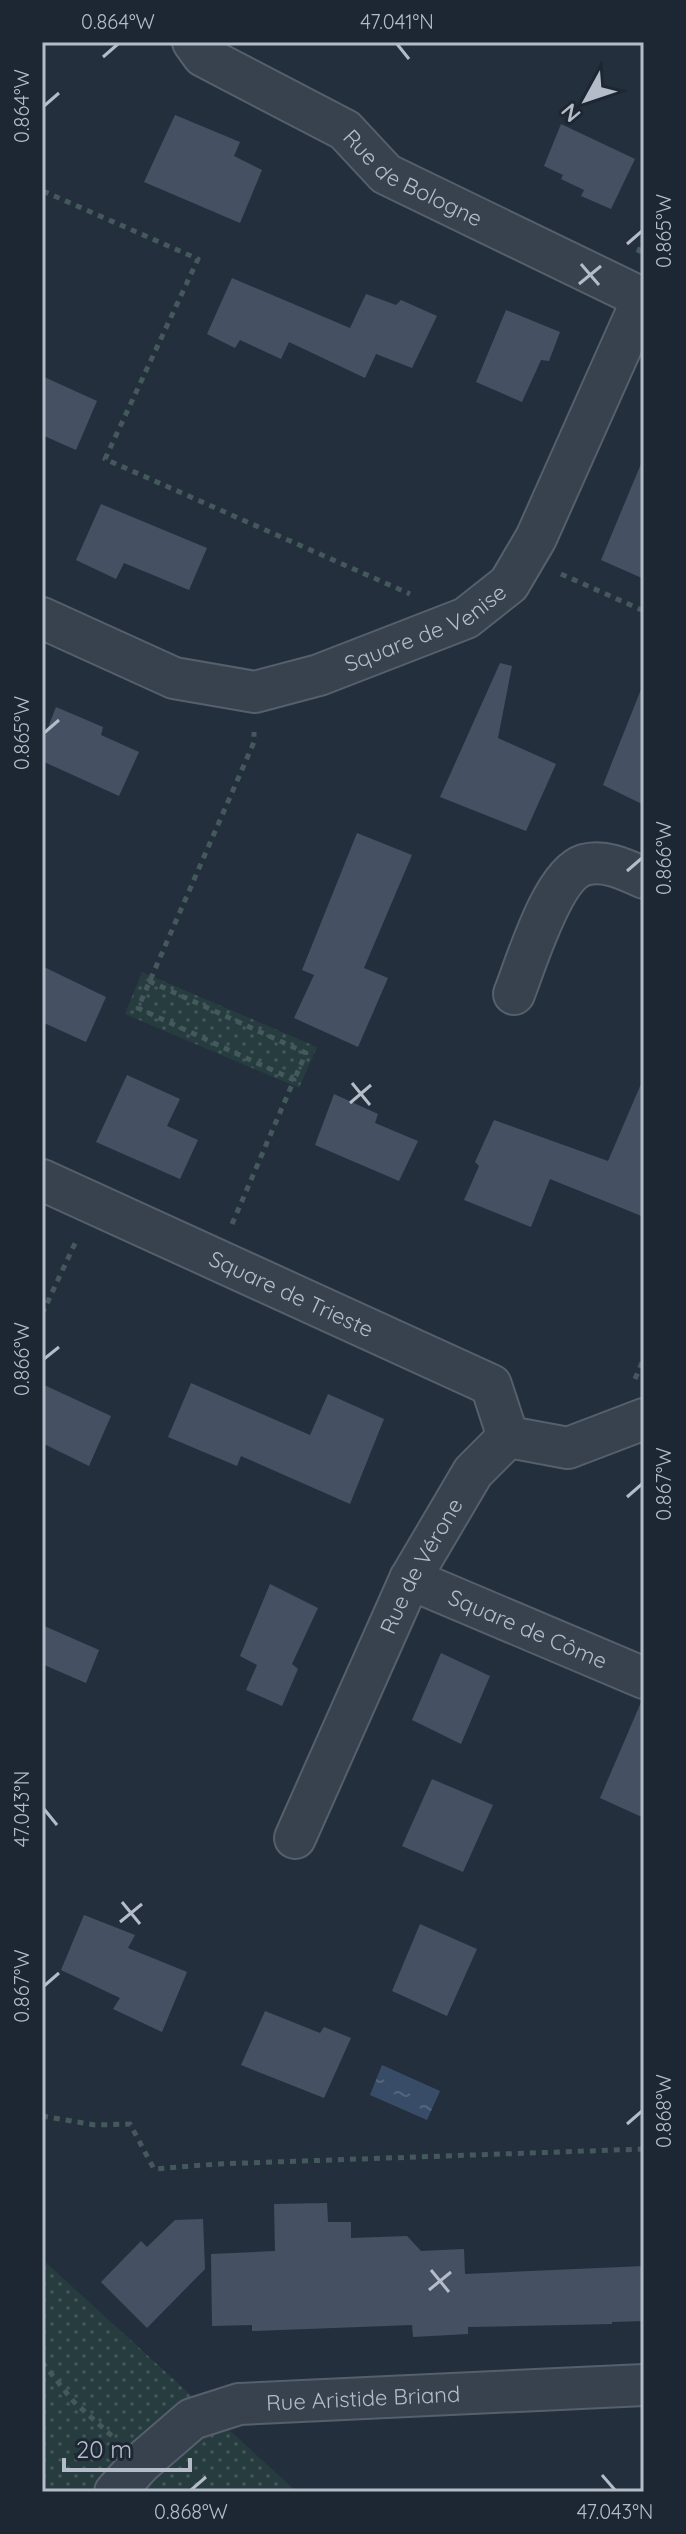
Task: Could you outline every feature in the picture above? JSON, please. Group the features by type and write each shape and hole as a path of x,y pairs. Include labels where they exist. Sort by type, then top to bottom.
{"street":[{"name":"Rue de Bologne","path":"193,42 203,56 345,130 386,174 644,299"},
{"name":"Square de Venise","path":"42,618 174,678 255,692 319,675 466,618 509,584 536,538 644,299"},
{"path":"514,994 551,903 566,877 584,865 615,864 644,878"},
{"name":"Square de Trieste","path":"42,1180 491,1385 508,1437"},
{"path":"508,1437 568,1448 644,1419"},
{"name":"Rue de Vérone","path":"295,1838 410,1579 473,1472 508,1437"},
{"name":"Square de Côme","path":"410,1579 644,1678"},
{"name":"Rue Aristide Briand","path":"115,2492 141,2463 192,2419 239,2404 644,2385"}],"path":[{"path":"43,191 198,259 105,459 466,618"},
{"path":"525,557 644,611"},
{"path":"255,692 254,742 138,1008 294,1080"},
{"path":"149,981 306,1053 217,1259"},
{"path":"42,1314 93,1202"},
{"path":"42,2116 95,2125 130,2124 154,2169 217,2164 644,2149"},
{"path":"42,2362 73,2401 141,2463"}],"green space":[{"path":"142,972 317,1047 299,1088 125,1014"},
{"path":"42,2259 297,2492 42,2492"}],"water":[{"path":"382,2065 440,2091 427,2120 370,2095"}],"building":[{"path":"175,115 240,142 234,156 262,170 240,223 144,182"},
{"path":"561,124 635,159 611,209 581,196 584,190 561,179 563,175 544,166"},
{"path":"232,278 350,328 366,294 396,305 401,300 437,316 412,368 376,354 365,378 289,342 281,359 240,340 235,348 207,334"},
{"path":"506,310 560,332 549,361 541,360 522,402 476,382"},
{"path":"42,376 97,401 76,450 42,435"},
{"path":"644,459 644,579 601,560"},
{"path":"101,504 207,548 189,590 124,563 116,579 76,560"},
{"path":"500,663 512,666 498,738 556,764 526,831 440,797"},
{"path":"644,688 644,805 603,785"},
{"path":"56,707 103,727 101,735 139,752 119,796 42,761 42,743"},
{"path":"357,833 412,855 364,968 388,978 358,1047 294,1018 314,975 302,970"},
{"path":"42,966 106,997 86,1042 42,1022"},
{"path":"127,1075 180,1099 167,1126 198,1140 180,1179 96,1142"},
{"path":"644,1077 644,1217 550,1179 531,1227 464,1200 479,1166 475,1162 494,1120 608,1161"},
{"path":"334,1094 378,1114 375,1123 418,1141 399,1181 315,1145"},
{"path":"191,1383 310,1435 328,1394 384,1419 350,1504 241,1456 237,1466 168,1437"},
{"path":"42,1384 111,1416 89,1466 42,1443"},
{"path":"270,1584 318,1608 292,1664 298,1669 282,1706 246,1690 257,1665 240,1656"},
{"path":"42,1625 99,1650 86,1683 42,1664"},
{"path":"441,1653 490,1676 461,1744 412,1720"},
{"path":"644,1701 644,1818 600,1798"},
{"path":"432,1779 493,1805 463,1872 402,1846"},
{"path":"84,1915 135,1935 128,1948 187,1972 162,2032 113,2009 120,1998 61,1970"},
{"path":"420,1924 477,1949 447,2016 392,1991"},
{"path":"265,2011 320,2033 324,2027 351,2038 324,2098 241,2065"},
{"path":"327,2203 328,2222 351,2222 351,2238 407,2236 421,2251 464,2249 465,2274 644,2266 644,2321 468,2327 468,2334 413,2337 412,2325 252,2331 252,2325 212,2326 211,2254 275,2251 274,2204"},
{"path":"203,2219 205,2269 147,2328 101,2282 141,2241 147,2247 175,2220"}]}
